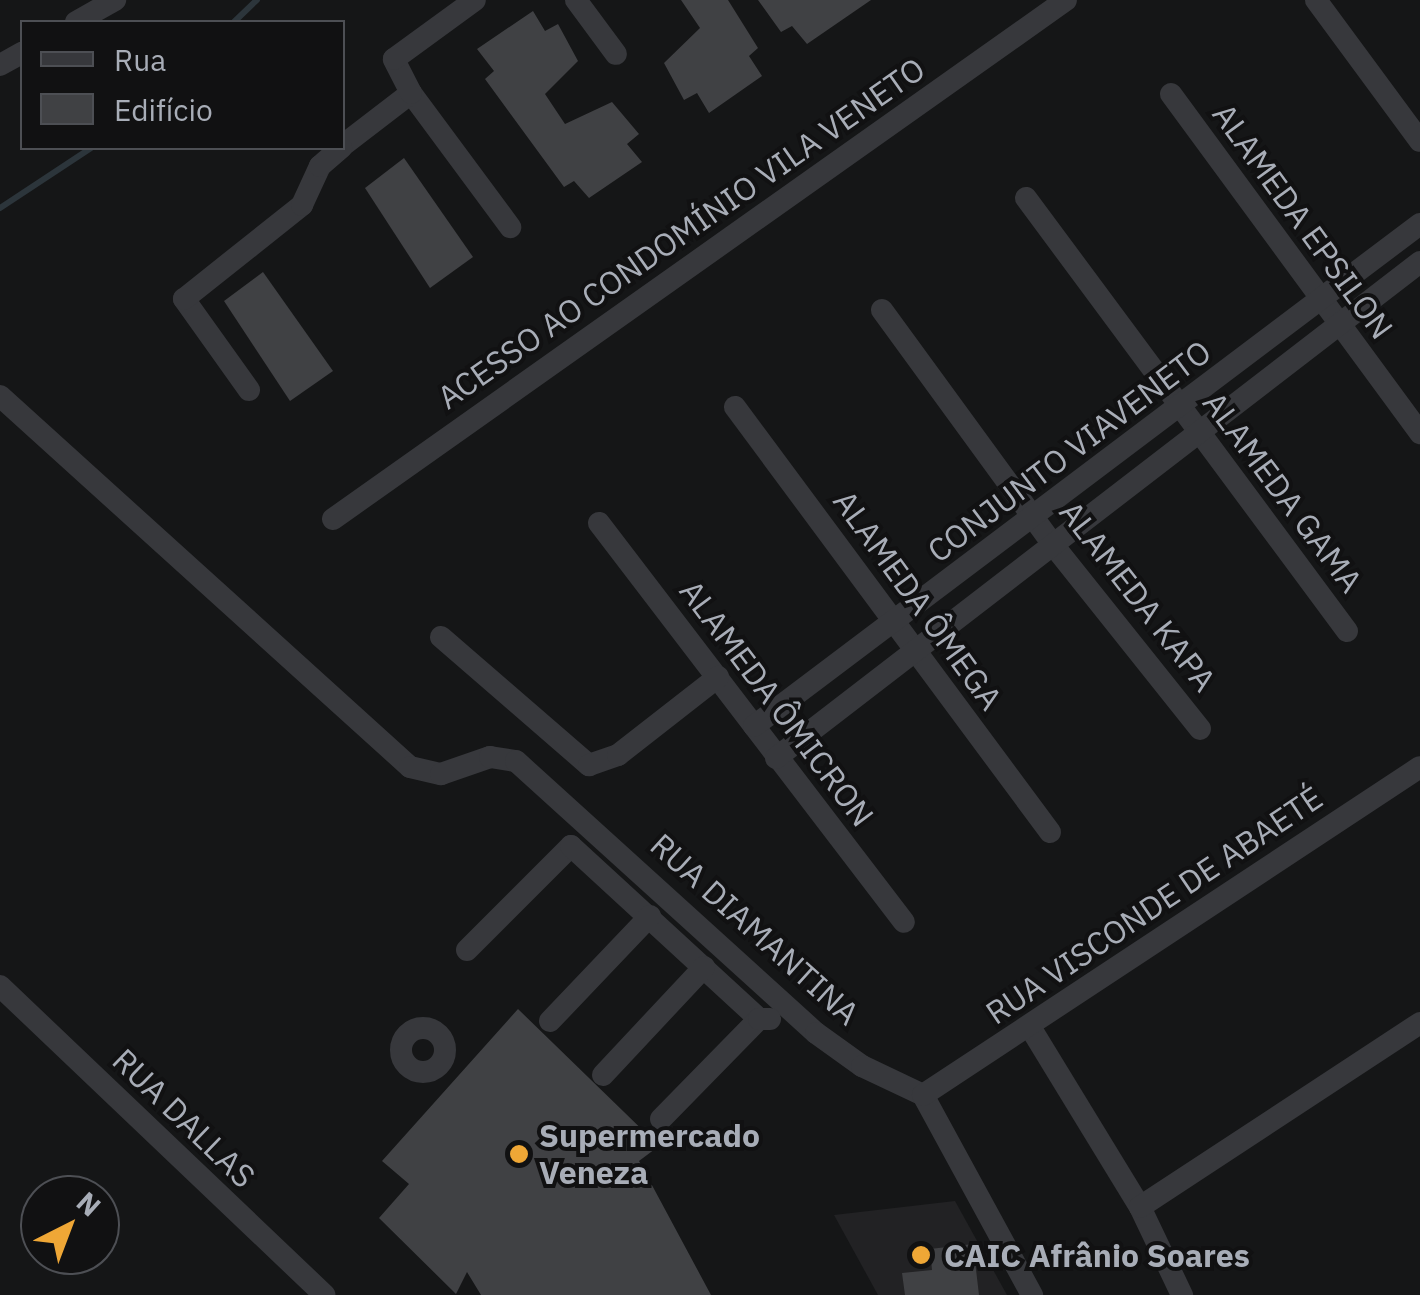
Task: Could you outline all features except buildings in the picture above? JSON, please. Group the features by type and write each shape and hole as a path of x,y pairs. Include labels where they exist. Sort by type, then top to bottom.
{"street":[{"path":"80,20 115,0"},
{"path":"474,0 394,59 411,93 510,227"},
{"path":"576,0 616,54"},
{"name":"ACESSO AO CONDOMÍNIO VILA VENETO","path":"334,519 1066,0"},
{"path":"1316,0 1420,141"},
{"path":"345,145 411,93"},
{"name":"ALAMEDA EPSILON","path":"1171,94 1420,434"},
{"path":"249,390 184,299 292,214 320,166 339,150"},
{"name":"ALAMEDA GAMA","path":"1026,198 1347,631"},
{"name":"CONJUNTO VIAVENETO","path":"754,726 896,624 1420,224"},
{"path":"776,758 1420,262"},
{"name":"ALAMEDA KAPA","path":"882,310 1054,546 1200,728"},
{"name":"RUA DIAMANTINA","path":"0,396 410,768 441,774 501,757 564,801 788,1007 862,1066 924,1095"},
{"name":"ALAMEDA ÔMEGA","path":"735,407 1050,832"},
{"name":"ALAMEDA ÔMICRON","path":"599,523 904,922"},
{"path":"440,636 588,765 618,755 718,677"},
{"name":"RUA VISCONDE DE ABAETÉ","path":"924,1095 1420,767"},
{"path":"467,950 571,846 759,1019"},
{"path":"550,1022 650,916"},
{"path":"603,1075 704,968"},
{"name":"RUA DALLAS","path":"0,986 325,1295"},
{"path":"661,1120 759,1019 788,1007"},
{"path":"1140,1207 1420,1022"},
{"path":"1030,1027 1140,1207 1182,1295"},
{"path":"924,1095 1032,1295"}],"shaded area":[{"name":"CAIC Afrânio Soares","path":"955,1201 1007,1295 878,1295 834,1215"}],"waterway":[{"path":"236,20 257,0"},
{"path":"0,208 88,150"}],"place":[{"name":"Supermercado Veneza","path":"519,1154"},
{"name":"CAIC Afrânio Soares","path":"921,1255"}]}
